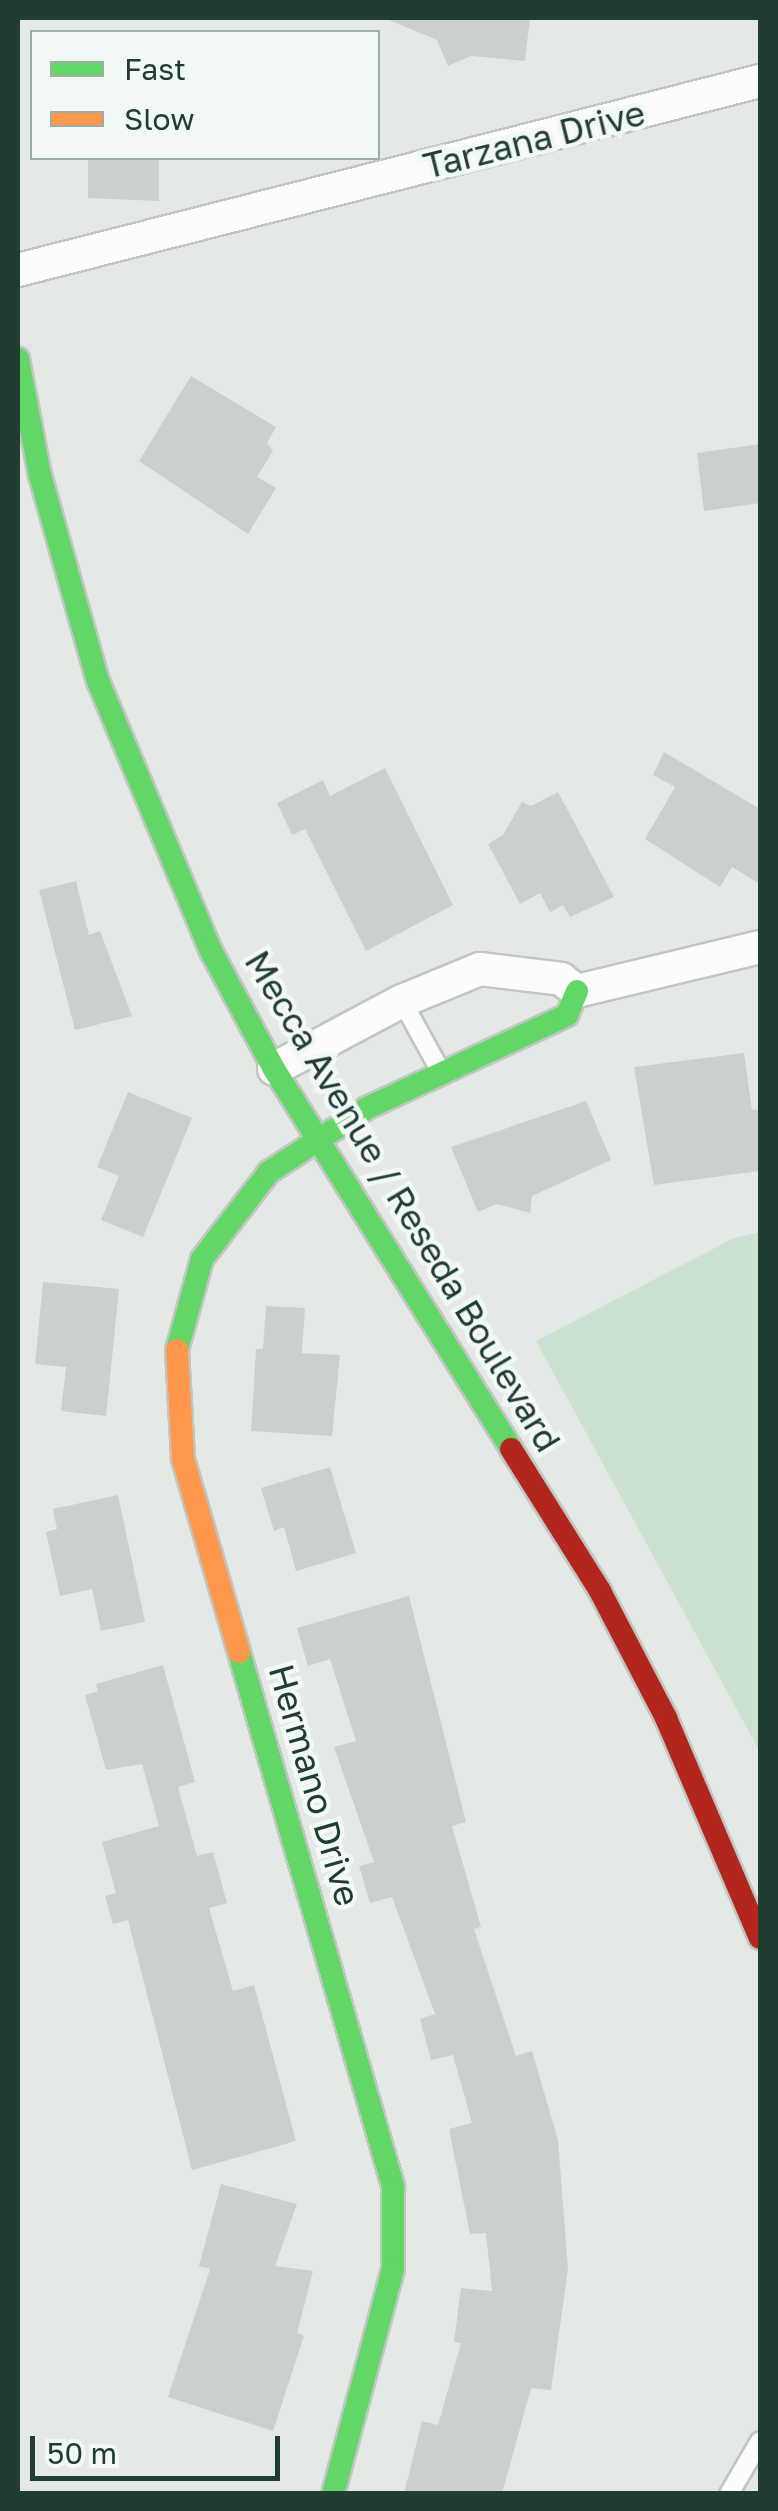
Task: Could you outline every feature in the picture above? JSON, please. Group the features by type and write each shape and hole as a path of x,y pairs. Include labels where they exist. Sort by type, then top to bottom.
{"main road":[{"name":"Mecca Avenue / Reseda Boulevard","path":"18,358 40,474 98,681 164,850 274,1069 600,1591 666,1718 760,1938"},
{"name":"Hermano Drive","path":"333,2494 393,2269 393,2186 183,1459 174,1386 178,1329 202,1260 260,1180 316,1138 440,1070 568,1015 577,991"}],"street":[{"name":"Tarzana Drive","path":"18,270 760,81"},
{"path":"274,1069 402,1001 480,970 562,979 577,991 760,948"}],"lane":[{"path":"402,1001 440,1070"},
{"path":"730,2494 760,2442"}],"green space":[{"path":"760,1232 760,1752 536,1341 734,1238"}],"building":[{"path":"384,18 530,18 525,61 471,56 448,66 437,40"},
{"path":"88,160 159,160 159,201 88,198"},
{"path":"191,376 276,427 267,443 273,451 257,477 276,488 248,534 139,461"},
{"path":"760,444 760,503 704,511 697,453"},
{"path":"664,752 760,809 760,884 732,867 720,887 645,839 675,787 653,775"},
{"path":"385,768 453,905 366,951 305,829 292,835 277,803 323,780 330,796"},
{"path":"558,792 614,897 570,917 563,905 550,912 540,893 520,904 488,844 503,835 522,802 531,806"},
{"path":"76,881 89,935 100,931 132,1016 75,1030 39,890"},
{"path":"744,1053 752,1110 760,1109 760,1171 654,1185 634,1067"},
{"path":"128,1092 192,1118 143,1237 101,1220 119,1176 97,1167"},
{"path":"586,1101 611,1160 532,1196 530,1213 497,1204 478,1212 451,1147"},
{"path":"43,1282 119,1289 106,1416 61,1411 66,1367 35,1364"},
{"path":"266,1306 305,1308 302,1353 340,1355 332,1436 251,1431 256,1349 263,1349"},
{"path":"330,1467 356,1553 296,1571 284,1527 274,1531 261,1488"},
{"path":"118,1495 145,1622 101,1631 92,1589 60,1596 46,1532 57,1529 53,1509"},
{"path":"409,1596 466,1822 452,1826 481,1927 474,1929 516,2056 532,2051 558,2140 568,2269 551,2390 531,2388 502,2494 404,2494 422,2421 438,2425 461,2343 454,2342 461,2288 492,2291 486,2233 470,2234 449,2129 472,2123 453,2055 431,2060 420,2019 435,2014 392,1897 370,1903 359,1866 374,1862 334,1747 356,1741 330,1659 308,1666 297,1628"},
{"path":"163,1665 195,1782 178,1787 197,1856 213,1852 227,1903 209,1908 233,1991 254,1985 296,2141 192,2170 128,1920 113,1924 105,1896 116,1893 102,1842 159,1826 142,1764 106,1770 85,1695 98,1691 96,1684"},
{"path":"221,2184 297,2204 275,2266 313,2271 297,2333 304,2336 273,2431 168,2397 210,2269 199,2266"}],"traffic: fast":[{"path":"18,359 40,475 98,681 211,951 274,1069 511,1449"},
{"path":"177,1350 202,1259 269,1172 367,1108 567,1015 577,991"},
{"path":"239,1652 393,2186 393,2269 333,2494"}],"traffic: slow":[{"path":"177,1350 183,1459 239,1652"}],"traffic: jam":[{"path":"511,1449 600,1591 666,1718 760,1938"}]}
